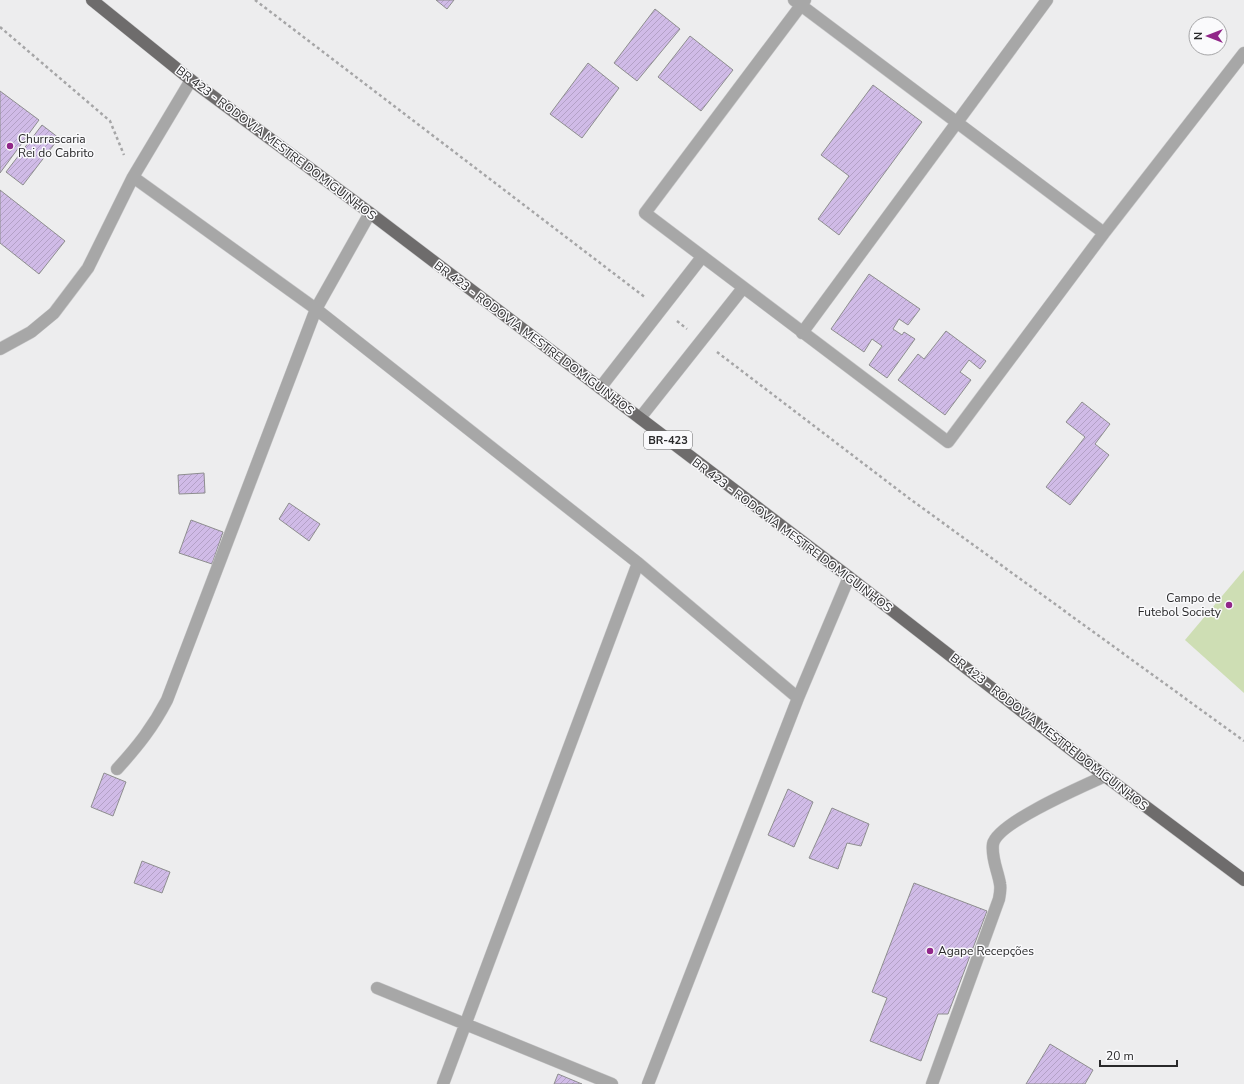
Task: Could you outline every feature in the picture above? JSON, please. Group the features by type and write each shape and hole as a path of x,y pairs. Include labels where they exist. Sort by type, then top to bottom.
{"main road":[{"name":"BR 423 - RODOVIA MESTRE DOMIGUINHOS","path":"92,0 191,80 370,213 640,418 1104,776 1244,880"}],"street":[{"path":"802,333 1047,0"},
{"path":"1104,233 956,123 800,2 645,213 948,442 1104,233 1244,53"},
{"path":"0,349 31,332 58,307 88,268 133,177 191,80"},
{"path":"133,177 316,309 638,564 798,698"},
{"path":"117,769 141,743 154,725 167,700 316,309 370,213"},
{"path":"600,388 702,257"},
{"path":"640,418 743,288"},
{"path":"443,1084 638,564"},
{"path":"648,1084 798,698 849,578"},
{"path":"932,1084 999,899 1000,884 995,864 993,844 1002,830 1017,820 1104,776"},
{"path":"377,988 466,1023 612,1084"}],"path":[{"path":"255,0 910,499 1244,741"},
{"path":"0,27 110,121 133,177"}],"green space":[{"name":"Campo de Futebol Society","path":"1244,570 1244,693 1185,640"}],"building":[{"path":"436,0 454,0 447,9"},
{"path":"655,9 680,29 637,81 614,63"},
{"path":"690,36 733,70 701,111 658,77"},
{"path":"588,63 619,88 582,138 550,114"},
{"path":"873,85 922,122 839,235 818,219 849,176 821,155"},
{"name":"Churrascaria Rei do Cabrito","path":"0,91 39,120 0,173"},
{"path":"42,125 59,138 23,185 6,172"},
{"path":"0,190 65,241 39,274 0,243"},
{"path":"869,274 920,309 908,325 899,319 893,329 902,335 904,332 915,339 887,378 869,365 882,346 872,339 864,352 831,329"},
{"path":"946,331 986,361 980,369 969,360 960,372 971,380 945,415 898,380 918,354 924,359"},
{"path":"1082,402 1110,424 1095,444 1109,455 1070,505 1046,487 1085,437 1066,422"},
{"path":"204,473 205,493 179,494 178,475"},
{"path":"289,503 320,524 309,541 279,519"},
{"path":"191,520 223,532 212,564 179,553"},
{"path":"104,773 126,782 113,816 91,807"},
{"path":"788,789 813,802 794,847 768,835"},
{"path":"832,808 869,824 861,846 847,843 838,869 809,858"},
{"path":"142,861 170,872 162,893 134,883"},
{"name":"Agape Recepções","path":"914,883 987,911 948,1014 938,1014 921,1061 870,1041 887,998 872,992"},
{"path":"1050,1044 1093,1070 1085,1084 1026,1084"},
{"path":"558,1074 582,1084 554,1084"}],"place":[{"name":"Churrascaria Rei do Cabrito","path":"10,146"},
{"name":"Campo de Futebol Society","path":"1229,605"},
{"name":"Agape Recepções","path":"930,951"}]}
